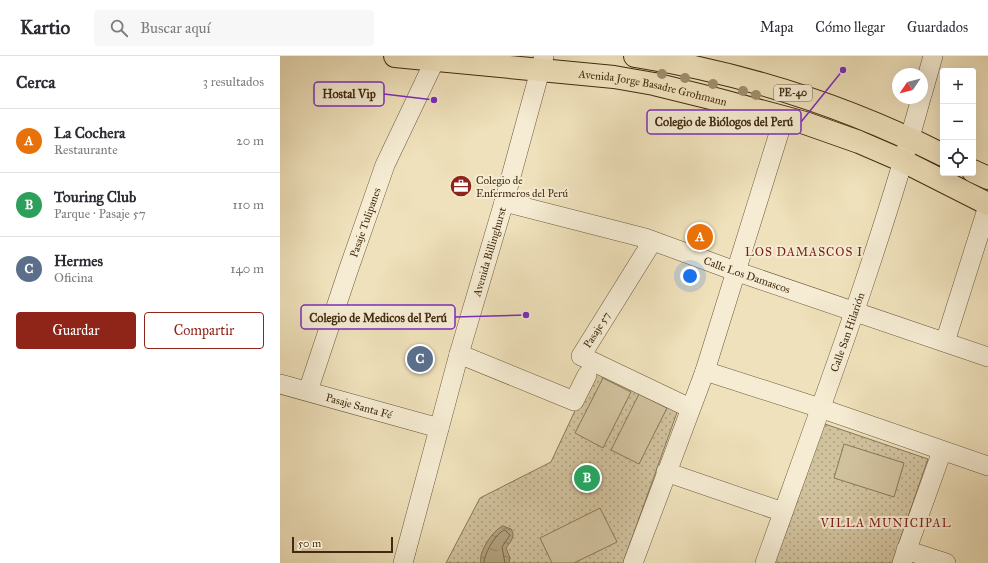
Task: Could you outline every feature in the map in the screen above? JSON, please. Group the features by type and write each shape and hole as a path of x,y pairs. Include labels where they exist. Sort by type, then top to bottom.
{"highway":[{"name":"Avenida Jorge Basadre Grohmann","path":"395,56 542,63 654,84 784,117 840,135 903,161 988,205"},
{"name":"PE-40","path":"635,56 657,58 720,72 782,89 842,110 940,154"},
{"path":"976,172 988,178"}],"street":[{"name":"Calle San Hilarión","path":"928,75 933,56"},
{"name":"Pasaje Tulipanes","path":"308,390 386,164 436,58"},
{"name":"Avenida Billinghurst","path":"403,563 458,354 504,202 542,63"},
{"name":"Calle San Hilarión","path":"765,563 853,312 903,161 920,104"},
{"path":"633,563 705,371 784,117"},
{"name":"Calle Los Damascos","path":"504,202 652,242 988,357"},
{"path":"945,342 988,205"},
{"name":"Pasaje 57","path":"652,242 580,356 690,408"},
{"path":"458,354 574,401 586,376"},
{"path":"705,371 820,408 988,466"},
{"name":"Pasaje Santa Fé","path":"280,384 308,390 439,428"},
{"path":"942,451 904,556 946,563"},
{"path":"666,472 783,512"}],"shaded area":[{"path":"594,370 679,407 623,563 446,563 480,498 551,462"},
{"path":"603,378 631,392 603,448 575,433"},
{"path":"639,394 667,408 639,464 611,450"},
{"path":"819,422 928,459 892,563 772,563"},
{"path":"844,444 904,463 894,497 834,478"},
{"path":"600,508 617,542 574,563 552,563 540,538"}],"water":[{"path":"503,526 511,529 513,534 506,548 510,558 509,563 481,563 482,553 487,542 499,528"}],"place":[{"name":"Colegio de Biólogos del Perú","path":"843,70"},
{"name":"Hostal Vip","path":"434,100"},
{"name":"Colegio de Enfermeros del Perú","path":"461,186"},
{"name":"La Cochera","path":"700,237"},
{"name":"Colegio de Medicos del Perú","path":"526,315"},
{"name":"Hermes","path":"420,359"},
{"name":"Touring Club","path":"587,478"}],"district":[{"name":"LOS DAMASCOS I","path":"804,252"},
{"name":"VILLA MUNICIPAL","path":"886,523"}]}
